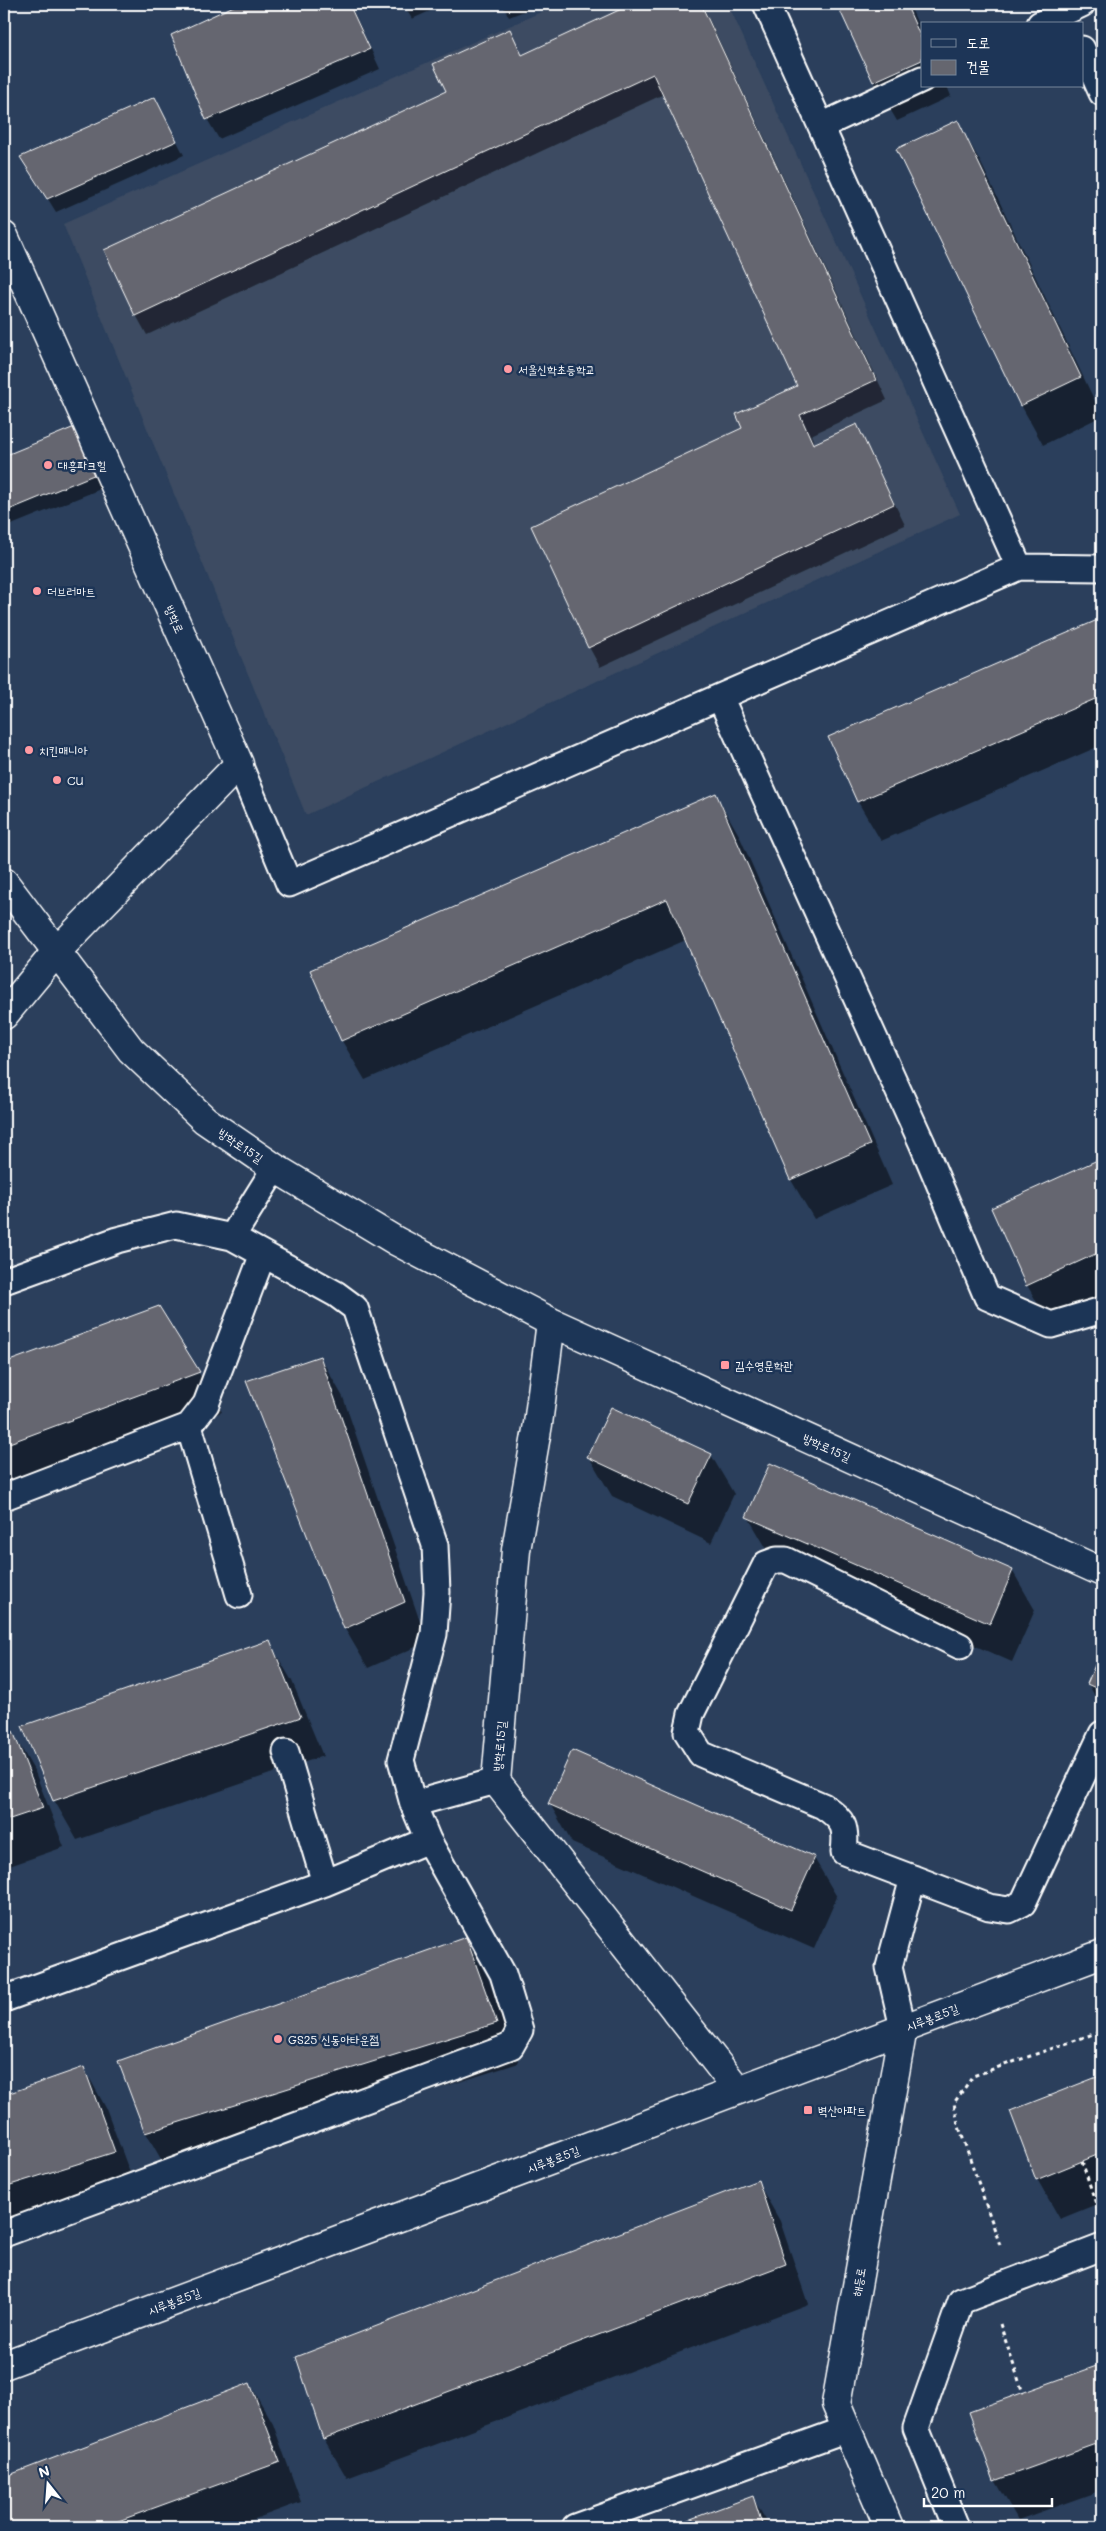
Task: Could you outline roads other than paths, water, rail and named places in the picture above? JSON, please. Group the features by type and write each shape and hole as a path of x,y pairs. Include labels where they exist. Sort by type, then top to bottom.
{"street":[{"name":"방학로","path":"4,236 239,764"},
{"path":"4,1015 57,951 239,764"},
{"name":"방학로15길","path":"4,882 131,1050 204,1120 275,1168 396,1240 551,1322 1102,1572"},
{"name":"방학로15길","path":"551,1322 538,1424 516,1550 496,1780 738,2090"},
{"name":"시루봉로5길","path":"4,2365 1102,1954"},
{"name":"해등로","path":"889,2527 836,2404 903,2028"}],"lane":[{"path":"766,4 1019,567"},
{"path":"1046,22 1073,13"},
{"path":"1084,52 1102,93"},
{"path":"821,126 921,79"},
{"path":"239,764 289,884 1019,567 1102,568"},
{"path":"720,698 922,1143 987,1297 1052,1325 1102,1310"},
{"path":"232,1237 275,1168"},
{"path":"4,1281 117,1240 176,1225 232,1237 336,1294 355,1308 435,1545 437,1592 434,1634 401,1760 413,1804 428,1840 503,1974 520,2030 510,2046 4,2234"},
{"path":"4,1497 190,1426 206,1404 263,1254"},
{"path":"190,1426 239,1595"},
{"path":"960,1646 786,1560 777,1560 766,1564 691,1714 687,1732 700,1754 823,1806 840,1817 846,1835 844,1852 989,1907 1009,1910 1023,1903 1102,1734"},
{"path":"286,1752 324,1883"},
{"path":"413,1804 496,1780"},
{"path":"4,1999 324,1883 428,1840"},
{"path":"903,2028 889,1967 913,1878"},
{"path":"956,2527 916,2428 961,2301 1102,2247"},
{"path":"575,2527 847,2429"}],"place":[{"name":"서울신학초등학교","path":"508,369"},
{"name":"대흥파크힐","path":"48,465"},
{"name":"더브러마트","path":"37,591"},
{"name":"치킨매니아","path":"29,750"},
{"name":"CU","path":"57,780"},
{"name":"김수영문학관","path":"725,1365"},
{"name":"GS25 신동아타운점","path":"278,2039"},
{"name":"벽산아파트","path":"808,2110"}]}
